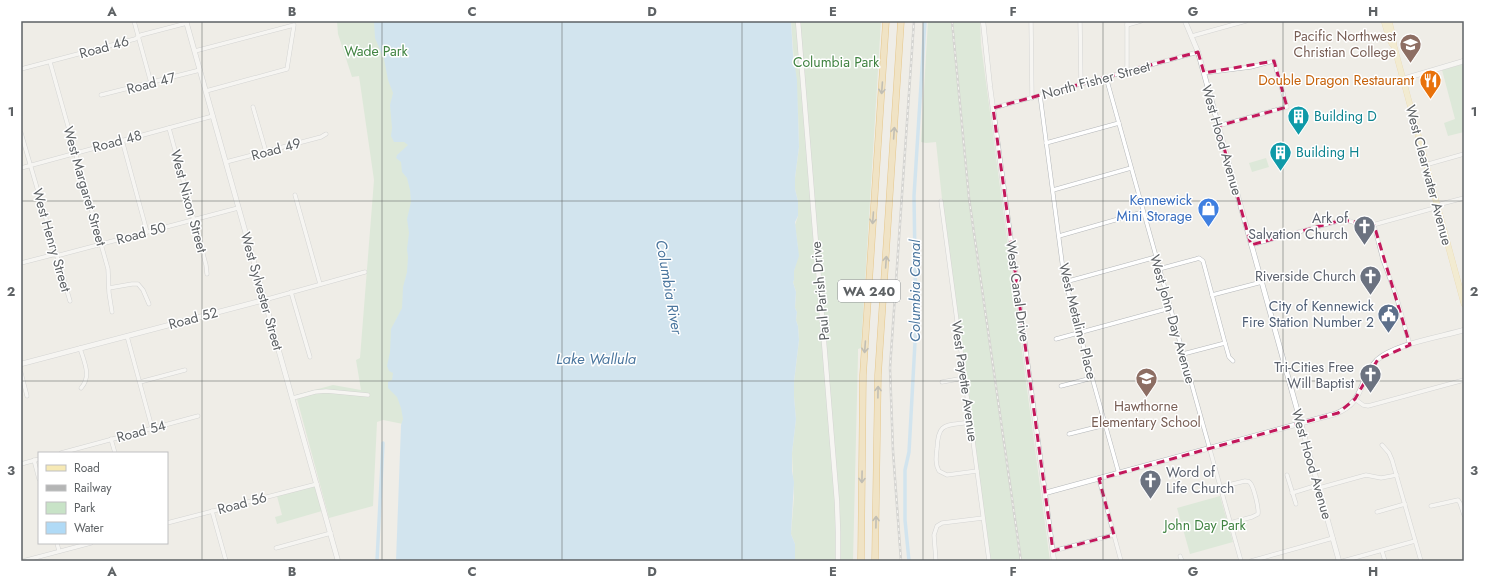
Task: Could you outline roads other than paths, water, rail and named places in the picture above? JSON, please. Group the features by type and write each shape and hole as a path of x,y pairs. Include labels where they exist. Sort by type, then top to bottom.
{"highway":[{"name":"WA 240","path":"861,561 863,375 886,21"},
{"name":"WA 240","path":"875,561 878,375 901,21"}],"main road":[{"name":"West Clearwater Avenue","path":"1384,21 1389,38 1394,46"},
{"name":"West Clearwater Avenue","path":"1389,22 1425,165 1464,304"}],"street":[{"path":"134,21 151,83"},
{"name":"Paul Parish Drive","path":"798,21 837,502 838,561"},
{"name":"West Canal Drive","path":"983,21 993,108 1054,561"},
{"path":"1031,21 1032,98"},
{"path":"1080,21 1081,84"},
{"path":"1127,72 1127,23 1141,21"},
{"name":"West Hood Avenue","path":"1185,21 1198,52 1204,73 1339,561"},
{"path":"1192,36 1246,21"},
{"name":"Road 46","path":"21,69 134,39 187,22"},
{"name":"West Sylvester Street","path":"187,22 338,561"},
{"path":"195,51 294,24 287,69 206,91"},
{"name":"North Fisher Street","path":"993,108 1198,52"},
{"path":"1204,73 1243,68 1274,61 1287,107 1218,126"},
{"name":"West Margaret Street","path":"50,62 108,269 112,312"},
{"path":"1403,79 1464,62"},
{"name":"Road 47","path":"101,95 200,70"},
{"name":"West John Day Avenue","path":"1106,77 1241,561"},
{"name":"West Metaline Place","path":"1040,95 1065,282 1119,474"},
{"path":"253,108 266,152"},
{"name":"Road 48","path":"21,168 213,116"},
{"path":"1046,143 1118,123"},
{"name":"West Nixon Street","path":"169,128 206,265 207,274"},
{"name":"West Henry Street","path":"21,133 70,301"},
{"name":"Road 49","path":"226,162 321,137 326,134"},
{"path":"122,140 147,232"},
{"path":"1425,165 1464,154"},
{"path":"1052,190 1131,168"},
{"path":"295,194 320,284"},
{"path":"1252,245 1342,220 1364,226 1374,225 1464,198"},
{"name":"West Payette Avenue","path":"941,200 989,561"},
{"name":"Road 50","path":"21,263 60,255 238,208"},
{"path":"1058,236 1143,212"},
{"path":"1374,225 1383,260 1396,295 1410,345"},
{"path":"1065,282 1156,257"},
{"path":"1159,269 1199,258 1203,261 1229,357 1233,361"},
{"name":"Road 52","path":"21,364 365,272"},
{"path":"1212,295 1262,282"},
{"path":"109,288 138,284 144,290 149,304"},
{"path":"291,292 310,357"},
{"path":"1056,339 1170,308"},
{"path":"1045,494 1338,413 1345,409 1355,399 1368,372 1375,363 1388,352 1464,330"},
{"path":"127,336 152,428"},
{"path":"1183,354 1225,343"},
{"path":"80,348 87,375 85,383 81,388"},
{"path":"140,382 185,370"},
{"path":"21,374 27,396"},
{"path":"942,382 964,378"},
{"path":"1061,386 1092,378"},
{"path":"1355,399 1363,405 1368,406 1464,380"},
{"path":"293,398 315,392 326,391 368,395"},
{"name":"Road 54","path":"65,452 198,416"},
{"path":"971,422 947,426 941,429 938,436 936,462 939,471 947,475 977,471"},
{"path":"1070,434 1105,425"},
{"path":"111,439 114,452"},
{"path":"1382,445 1391,456 1421,561"},
{"path":"21,464 38,459"},
{"path":"34,460 38,475"},
{"path":"1287,475 1296,504"},
{"path":"1292,492 1366,475 1385,478 1397,475"},
{"path":"1099,479 1121,561"},
{"path":"1220,487 1247,481 1251,484 1254,493 1258,509 1256,515 1230,524"},
{"name":"Road 56","path":"168,523 317,484"},
{"path":"1431,506 1458,500 1464,515"},
{"path":"1377,512 1405,504"},
{"path":"212,511 226,561"},
{"path":"936,561 934,535 939,524 984,518"},
{"path":"276,548 331,533"},
{"path":"1053,551 1114,535"},
{"path":"1251,561 1333,538"},
{"path":"1343,561 1415,542"},
{"path":"57,544 59,551"},
{"path":"23,561 87,544"},
{"path":"1382,551 1385,561"},
{"path":"42,556 43,561"},
{"path":"1180,556 1182,561"}],"water":[{"name":"Lake Wallula","path":"374,21 791,21 793,54 797,80 799,147 795,178 798,216 795,222 799,256 794,271 793,282 796,292 795,308 797,312 796,320 799,340 794,382 796,419 792,453 792,471 794,482 791,534 795,544 795,561 396,561 401,425 403,419 397,397 388,388 388,382 392,380 393,373 389,371 387,366 390,352 391,329 402,308 403,287 407,272 408,257 407,249 409,233 407,219 411,202 407,178 402,172 401,162 396,158 397,155 408,145 404,142 394,142 391,136 392,128 390,105 393,93 388,80 384,59 375,38"}],"waterway":[{"name":"Columbia Canal","path":"909,561 905,520 905,470 909,452 916,324 914,196 925,21"},
{"path":"377,561 383,443"}],"railway":[{"path":"901,561 893,451 890,368 914,21"},
{"path":"952,21 969,198 1021,561"}],"place":[{"name":"Pacific Northwest Christian College","path":"1411,64"},
{"name":"Double Dragon Restaurant","path":"1430,100"},
{"name":"Building D","path":"1299,136"},
{"name":"Building H","path":"1281,172"},
{"name":"Kennewick Mini Storage","path":"1208,228"},
{"name":"Ark of Salvation Church","path":"1364,246"},
{"name":"Riverside Church","path":"1371,296"},
{"name":"City of Kennewick Fire Station Number 2","path":"1389,334"},
{"name":"Tri-Cities Free Will Baptist","path":"1370,394"},
{"name":"Hawthorne Elementary School","path":"1146,398"},
{"name":"Word of Life Church","path":"1150,500"}],"park label":[{"name":"Wade Park","path":"376,51"},
{"name":"Columbia Park","path":"836,62"},
{"name":"John Day Park","path":"1205,525"}],"water label":[{"name":"Columbia River","path":"669,287"}]}
